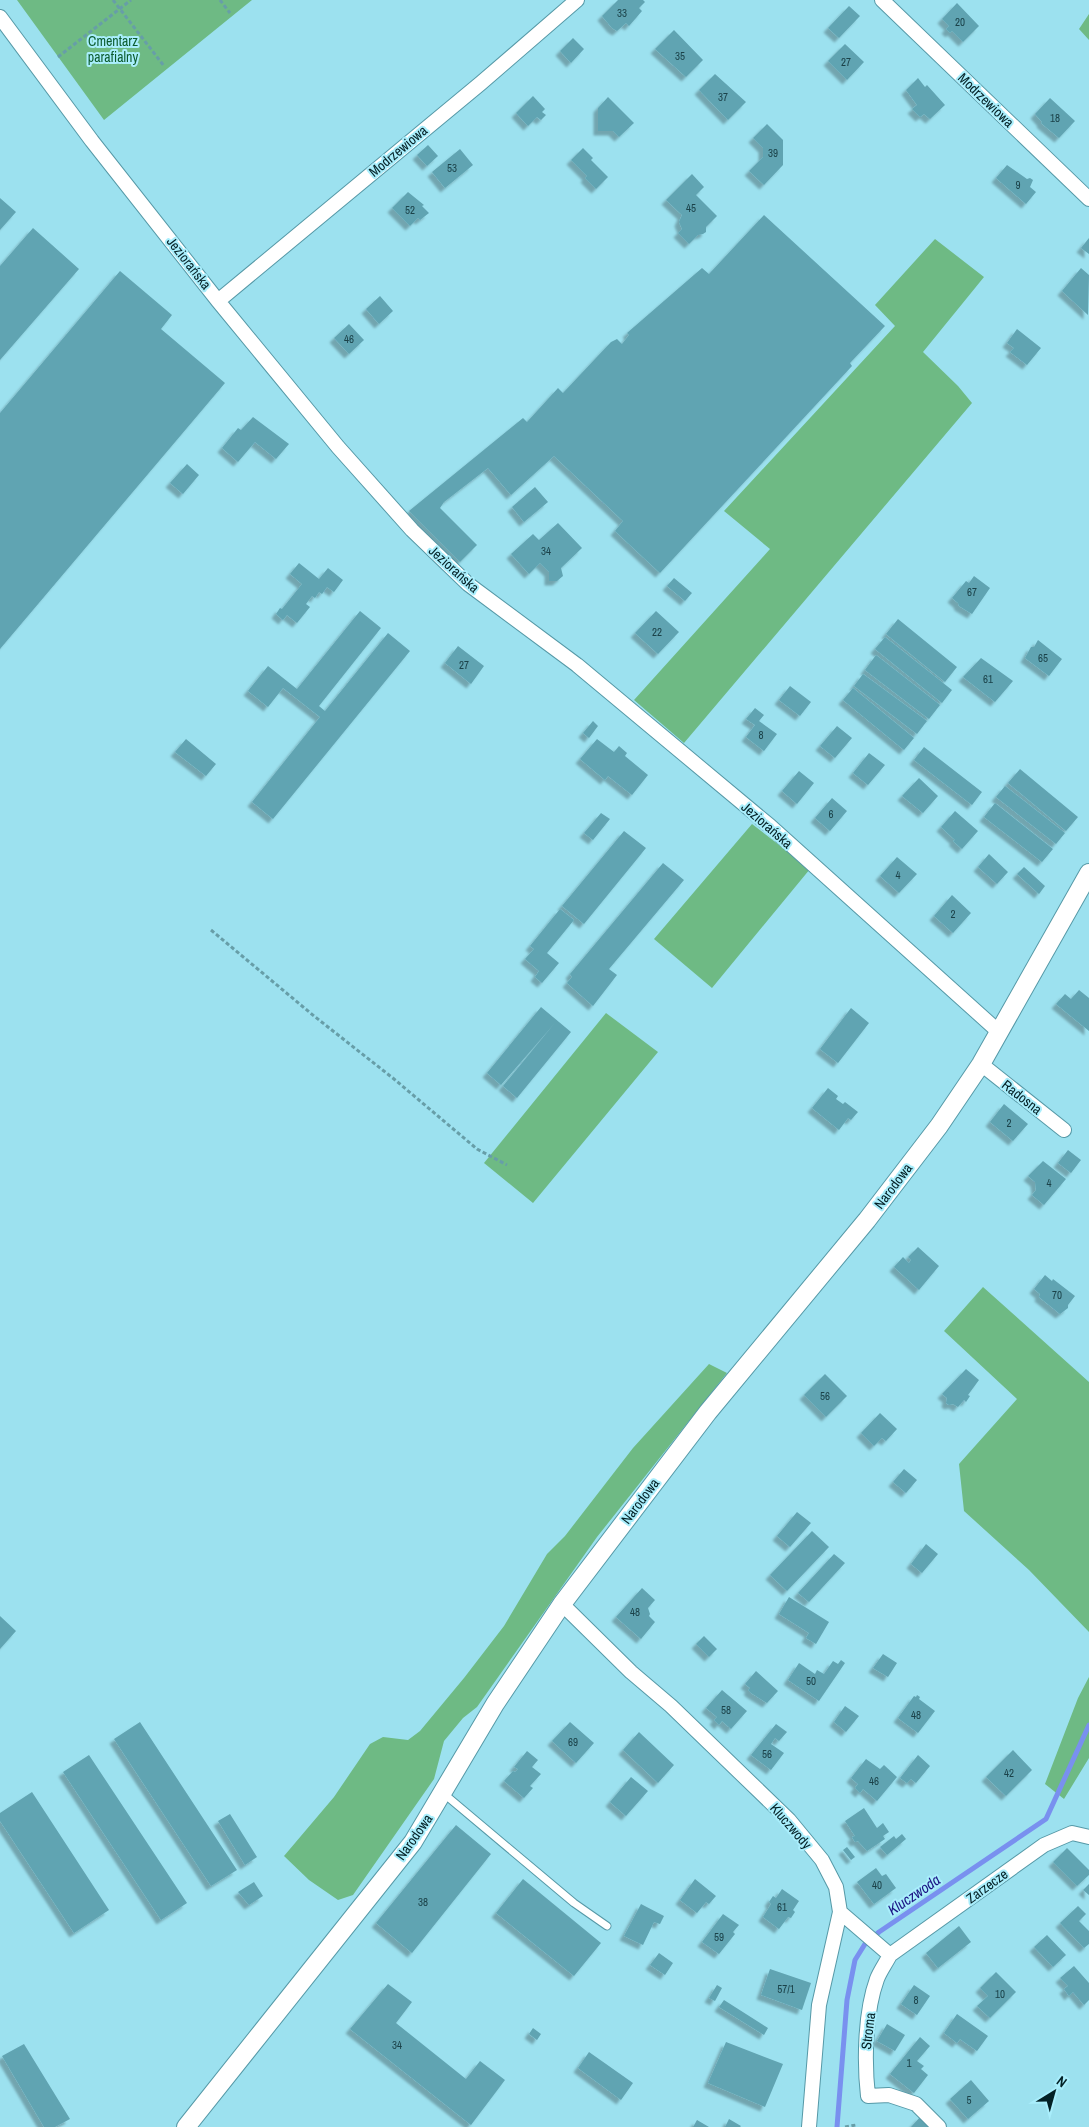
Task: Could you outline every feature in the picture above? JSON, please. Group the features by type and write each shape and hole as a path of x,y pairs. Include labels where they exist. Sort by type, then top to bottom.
{"street":[{"name":"Modrzewiowa","path":"218,301 481,83 577,0"},
{"name":"Modrzewiowa","path":"882,0 1089,199"},
{"name":"Jeziorańska","path":"0,17 92,141 218,301 344,454 412,530 468,584 577,666 770,826 999,1032"},
{"name":"Narodowa","path":"186,2127 413,1842 495,1704 562,1604 708,1412 867,1220 939,1126 981,1064 1089,873"},
{"name":"Radosna","path":"981,1064 1064,1130"},
{"name":"Kluczwody","path":"562,1604 631,1672 671,1706 789,1820 822,1860 836,1887 840,1912 819,2005 809,2127"},
{"name":"Zarzecze","path":"886,1952 1044,1845 1072,1833 1089,1837"},
{"path":"840,1912 886,1952"},
{"name":"Stroma","path":"886,1952 871,2008 864,2065 868,2096 889,2096 916,2104 939,2127"}],"lane":[{"path":"442,1793 574,1902 607,1926"}],"path":[{"path":"113,0 164,66"},
{"path":"58,57 131,0"},
{"path":"220,0 230,13"},
{"path":"210,930 394,1079 476,1149 507,1165"},
{"path":"845,2127 856,2125"}],"green space":[{"name":"Cmentarz parafialny","path":"17,0 252,0 104,120"},
{"path":"1089,14 1089,40 1079,29"},
{"path":"935,239 984,277 923,352 958,386 972,403 684,743 634,700 770,549 724,511 895,326 875,305"},
{"path":"752,824 810,869 712,988 654,939"},
{"path":"606,1013 658,1052 533,1203 484,1163"},
{"path":"983,1287 1089,1382 1089,1632 1029,1570 964,1511 959,1464 1017,1399 944,1331"},
{"path":"709,1364 727,1373 597,1537 477,1707 463,1718 444,1741 434,1779 353,1895 338,1900 309,1880 284,1856 334,1797 370,1744 383,1737 408,1740 420,1731 504,1626 547,1554 565,1536 633,1448"},
{"path":"1089,1677 1089,1758 1064,1799 1045,1784 1078,1698"}],"building":[{"path":"618,0 643,0 645,2 639,8 642,11 629,26 626,23 617,31 602,16"},
{"path":"957,3 979,26 963,42 952,31 950,33 946,29 949,26 942,19"},
{"path":"849,6 860,16 839,38 828,28"},
{"path":"674,30 703,60 686,77 655,49"},
{"path":"573,38 584,49 571,63 560,51"},
{"path":"845,44 864,62 847,80 828,61"},
{"path":"715,74 746,102 728,120 699,90"},
{"path":"918,78 945,105 930,119 924,114 920,117 912,109 917,105 906,90"},
{"path":"533,96 545,109 542,112 546,115 541,120 537,117 528,126 516,113"},
{"path":"608,97 634,123 619,137 613,131 598,131 598,108"},
{"path":"1050,98 1075,121 1059,138 1041,123 1035,114"},
{"path":"767,124 783,140 783,165 764,185 749,171 763,157 763,148 753,138"},
{"path":"428,145 438,156 427,166 417,155"},
{"path":"583,148 593,158 591,160 608,177 596,189 585,178 587,176 571,160"},
{"path":"460,149 473,165 445,188 432,172"},
{"path":"1007,165 1027,179 1033,180 1030,187 1036,192 1026,204 996,178"},
{"path":"692,174 704,187 696,195 717,216 706,227 706,232 698,235 689,244 678,233 682,229 679,222 682,215 666,200"},
{"path":"408,192 424,205 422,206 429,213 420,220 418,218 410,226 392,208"},
{"path":"0,198 16,212 0,230"},
{"path":"764,215 885,326 850,363 852,366 660,573 615,531 623,521 554,456 511,495 488,468 444,502 440,508 477,545 460,562 409,511 523,418 527,422 558,388 563,393 611,342 617,339 622,344 629,335 627,333 702,268 709,274"},
{"path":"33,228 79,269 0,360 0,266"},
{"path":"1089,238 1089,254 1081,248"},
{"path":"1081,268 1089,275 1088,315 1062,291"},
{"path":"120,271 172,315 161,329 225,383 0,649 0,413"},
{"path":"380,296 393,311 379,324 366,309"},
{"path":"349,324 364,340 349,354 334,338"},
{"path":"1017,329 1041,348 1027,365 1010,352 1014,348 1007,343"},
{"path":"253,417 289,444 276,459 255,442 238,462 222,448 238,428 241,430"},
{"path":"187,464 199,475 183,494 170,483"},
{"path":"535,487 548,502 524,522 512,507"},
{"path":"558,523 582,548 561,568 563,576 557,581 549,581 549,572 540,563 529,574 511,554 533,534 539,540"},
{"path":"299,563 319,579 328,568 343,580 334,592 327,587 322,594 319,592 315,598 312,596 306,604 310,607 297,623 287,615 283,620 276,614 302,584 290,574"},
{"path":"974,576 990,588 972,614 959,606 952,598 966,581 969,583"},
{"path":"674,578 692,593 685,601 667,586"},
{"path":"360,611 381,628 319,706 325,711 388,633 410,651 273,819 252,802 320,717 283,688 268,707 248,691 268,666 297,689"},
{"path":"656,611 679,632 658,654 635,633"},
{"path":"898,619 957,667 945,682 886,634"},
{"path":"885,637 952,690 942,703 875,649"},
{"path":"1038,640 1062,659 1049,676 1025,658 1031,647 1034,647"},
{"path":"458,646 484,666 471,684 445,663"},
{"path":"876,655 940,705 929,719 865,670"},
{"path":"981,658 1013,681 995,702 963,677"},
{"path":"863,674 927,721 917,734 854,686"},
{"path":"790,686 811,702 800,716 779,700"},
{"path":"853,688 914,738 904,750 843,700"},
{"path":"755,708 764,715 759,721 777,734 764,751 746,737 755,725 746,719"},
{"path":"593,721 598,726 589,738 583,733"},
{"path":"837,726 852,738 835,758 820,746"},
{"path":"186,739 216,764 206,776 175,752"},
{"path":"597,739 614,752 619,746 627,753 625,756 648,775 632,795 608,776 605,780 580,759"},
{"path":"924,747 982,792 972,805 914,760"},
{"path":"869,753 885,765 868,785 853,773"},
{"path":"1020,769 1078,817 1066,831 1008,783"},
{"path":"799,771 814,783 797,804 782,791"},
{"path":"919,778 938,796 923,813 902,796"},
{"path":"1005,786 1065,833 1056,844 996,797"},
{"path":"832,798 847,811 830,831 815,818"},
{"path":"995,803 1053,849 1042,862 984,817"},
{"path":"955,811 978,831 962,849 941,827"},
{"path":"601,813 610,819 593,840 584,833"},
{"path":"624,831 646,848 584,924 562,906"},
{"path":"989,854 1008,872 997,884 978,867"},
{"path":"897,857 917,874 899,893 880,876"},
{"path":"663,863 684,880 609,969 617,975 593,1006 567,983 572,977 570,974"},
{"path":"1024,867 1045,886 1039,894 1017,874"},
{"path":"952,895 971,913 953,933 934,916"},
{"path":"560,909 574,920 547,953 559,963 542,983 535,977 539,971 525,959 534,949 530,946"},
{"path":"1079,990 1089,998 1089,1031 1056,1004 1065,994 1071,999"},
{"path":"541,1007 571,1032 517,1098 503,1086 554,1024 501,1085 487,1073"},
{"path":"851,1008 869,1023 838,1063 820,1049"},
{"path":"828,1088 838,1096 836,1099 843,1104 845,1102 858,1112 851,1120 848,1118 839,1130 812,1108"},
{"path":"1004,1104 1028,1124 1013,1141 990,1122"},
{"path":"1068,1150 1081,1160 1071,1173 1058,1163"},
{"path":"1043,1161 1066,1179 1044,1205 1032,1195 1036,1190 1035,1182 1028,1176"},
{"path":"918,1247 939,1266 919,1290 894,1267 903,1257 909,1263 911,1260 908,1257"},
{"path":"1045,1275 1075,1296 1068,1305 1068,1308 1060,1314 1039,1297 1040,1294 1034,1289"},
{"path":"966,1369 979,1380 968,1395 970,1396 966,1402 964,1400 958,1407 953,1404 949,1405 946,1403 947,1398 942,1394"},
{"path":"825,1374 847,1396 826,1417 804,1395"},
{"path":"880,1413 897,1429 886,1441 882,1438 874,1446 861,1433"},
{"path":"904,1469 917,1480 906,1493 893,1482"},
{"path":"797,1512 811,1523 790,1547 777,1536"},
{"path":"812,1531 829,1547 787,1591 770,1575"},
{"path":"926,1544 938,1554 922,1573 911,1564"},
{"path":"834,1554 845,1563 809,1602 798,1593"},
{"path":"642,1588 655,1600 648,1608 649,1616 655,1622 641,1639 616,1617"},
{"path":"789,1597 829,1622 816,1644 806,1638 809,1633 779,1614"},
{"path":"0,1616 16,1631 0,1649"},
{"path":"704,1636 717,1649 709,1657 696,1644"},
{"path":"883,1654 897,1663 888,1677 873,1668"},
{"path":"841,1660 845,1663 819,1701 788,1680 799,1663 815,1674 817,1670 824,1674 833,1661 838,1664"},
{"path":"756,1671 778,1691 767,1703 751,1693 748,1690 750,1688 745,1684"},
{"path":"722,1690 747,1711 731,1729 722,1721 719,1725 714,1720 717,1717 706,1708"},
{"path":"917,1695 920,1697 919,1699 935,1711 918,1733 898,1718 914,1696 916,1697"},
{"path":"845,1706 859,1716 846,1732 834,1722"},
{"path":"140,1722 237,1870 211,1886 114,1739"},
{"path":"570,1722 594,1743 576,1763 552,1741"},
{"path":"776,1724 787,1732 779,1741 775,1738 771,1744 784,1753 771,1770 751,1755"},
{"path":"639,1732 674,1765 658,1783 623,1750"},
{"path":"1013,1750 1032,1770 1006,1796 986,1777"},
{"path":"527,1751 538,1760 532,1767 541,1774 530,1786 533,1788 524,1798 504,1781 513,1771 515,1772 518,1769 514,1767"},
{"path":"89,1755 187,1903 161,1920 63,1772"},
{"path":"918,1755 930,1766 916,1783 911,1779 907,1783 900,1778"},
{"path":"866,1759 880,1769 884,1765 897,1777 877,1801 863,1789 860,1793 855,1788 858,1784 851,1778"},
{"path":"631,1777 648,1791 626,1816 610,1802"},
{"path":"32,1792 109,1910 74,1933 0,1821 0,1813"},
{"path":"864,1808 877,1828 883,1823 889,1832 883,1836 885,1839 867,1851 858,1841 855,1842 852,1837 855,1836 845,1821"},
{"path":"230,1814 257,1857 245,1865 218,1821"},
{"path":"456,1825 491,1854 412,1953 376,1923"},
{"path":"902,1834 906,1839 887,1855 880,1847 894,1836 896,1839"},
{"path":"847,1847 855,1857 851,1860 843,1850"},
{"path":"1067,1848 1089,1870 1089,1875 1077,1886 1053,1862"},
{"path":"876,1868 882,1876 886,1874 896,1888 874,1904 857,1882"},
{"path":"523,1879 601,1943 574,1976 496,1913"},
{"path":"695,1879 716,1896 709,1904 706,1902 697,1913 680,1900"},
{"path":"254,1882 263,1896 249,1905 238,1892"},
{"path":"1089,1884 1089,1895 1083,1890"},
{"path":"782,1889 799,1901 793,1910 795,1912 791,1918 788,1917 779,1929 763,1917 771,1904 769,1902 773,1896 776,1898"},
{"path":"641,1904 664,1916 660,1924 654,1922 643,1945 624,1936"},
{"path":"1078,1906 1086,1914 1079,1921 1089,1931 1089,1944 1084,1948 1060,1923"},
{"path":"723,1914 739,1925 733,1932 735,1934 719,1954 702,1942"},
{"path":"959,1926 971,1942 938,1968 926,1953"},
{"path":"1047,1935 1066,1955 1053,1967 1034,1947"},
{"path":"659,1953 673,1963 665,1975 650,1965"},
{"path":"1074,1966 1089,1983 1089,2000 1084,2005 1073,1992 1069,1996 1064,1989 1068,1986 1060,1978"},
{"path":"770,1969 811,1983 802,2010 761,1995"},
{"path":"996,1972 1016,1992 990,2018 977,2006 988,1996 980,1988"},
{"path":"388,1984 412,2002 396,2023 466,2079 480,2061 505,2080 471,2125 350,2029"},
{"path":"717,1985 722,1988 715,2001 709,1998"},
{"path":"914,1985 930,1996 917,2015 901,2004"},
{"path":"724,2000 768,2028 764,2035 719,2007"},
{"path":"957,2014 988,2036 977,2051 960,2039 957,2043 944,2033"},
{"path":"887,2024 905,2035 895,2051 877,2041"},
{"path":"533,2028 541,2034 537,2040 529,2034"},
{"path":"920,2037 930,2046 917,2061 924,2066 921,2069 928,2075 914,2093 890,2074"},
{"path":"726,2042 783,2064 765,2107 708,2083"},
{"path":"24,2044 70,2119 55,2127 44,2127 2,2056"},
{"path":"589,2052 633,2083 621,2100 578,2068"},
{"path":"971,2080 989,2101 968,2119 950,2099"},
{"path":"921,2116 933,2127 911,2127"},
{"path":"729,2119 741,2126 725,2127"},
{"path":"697,2120 709,2127 693,2127"}],"waterway":[{"name":"Kluczwoda","path":"837,2127 847,2000 855,1960 865,1944 879,1932 1046,1819 1089,1725"}]}
